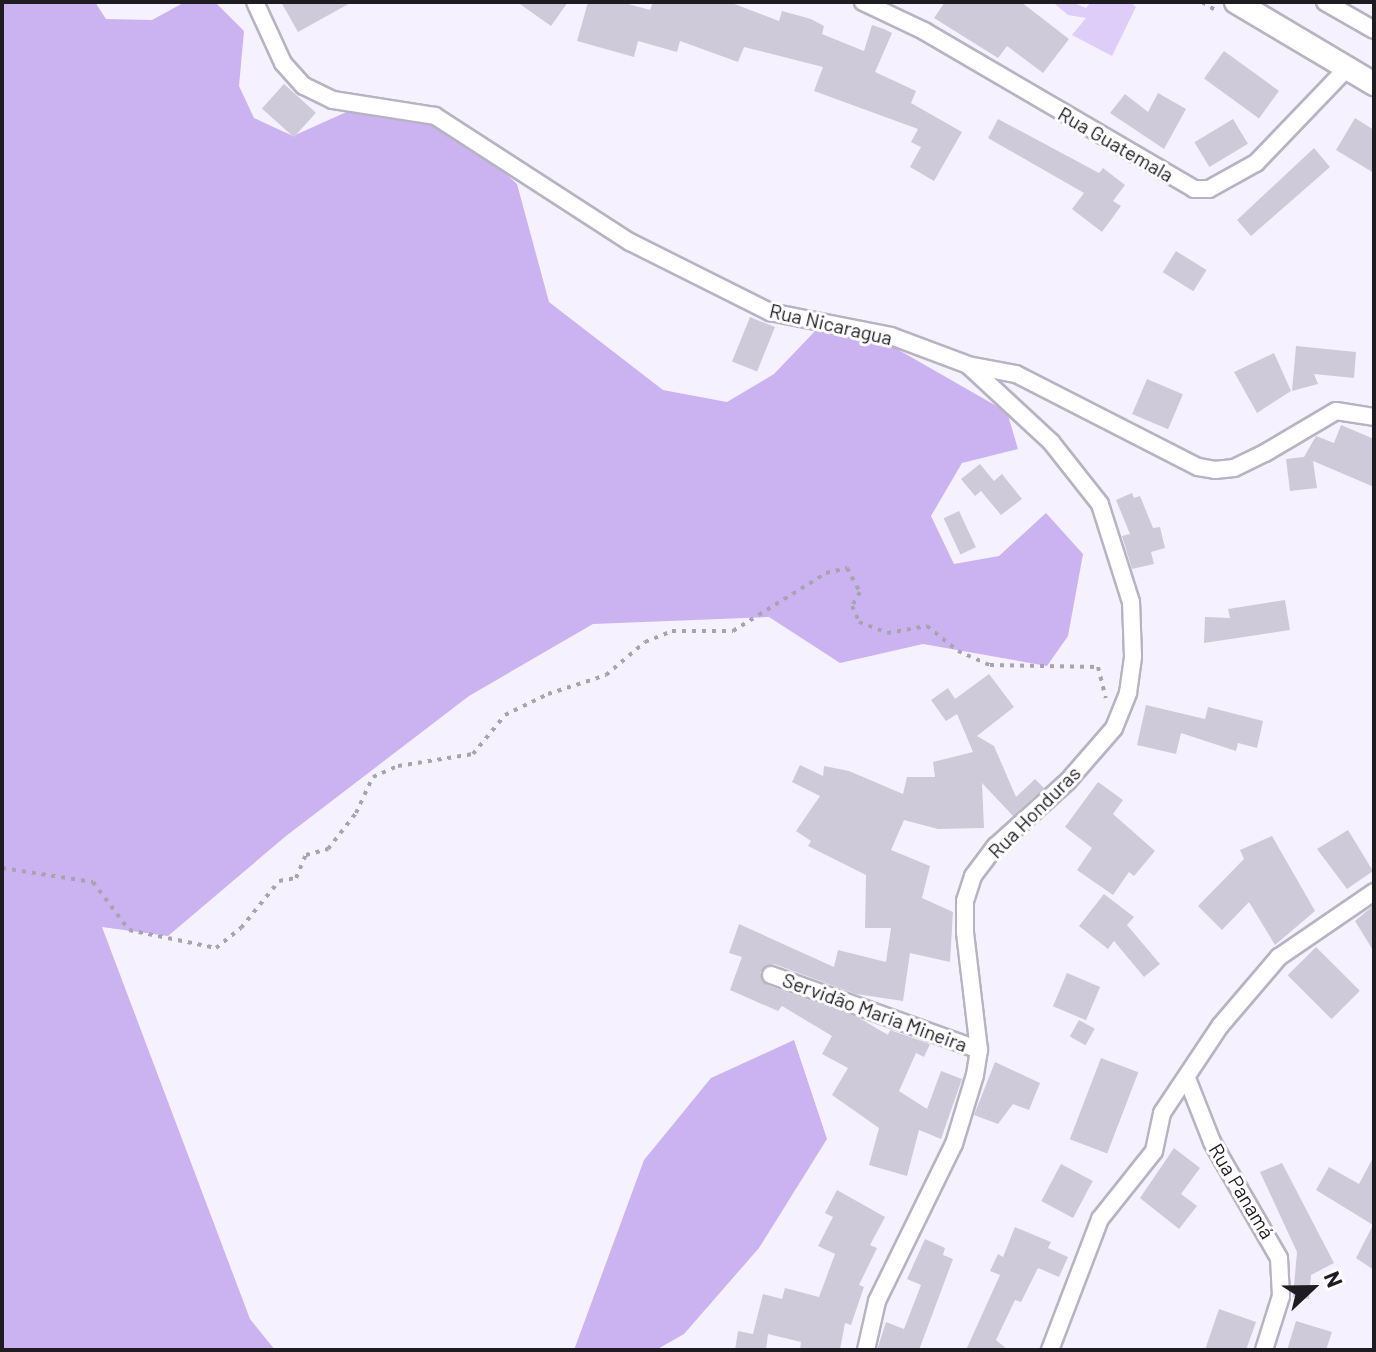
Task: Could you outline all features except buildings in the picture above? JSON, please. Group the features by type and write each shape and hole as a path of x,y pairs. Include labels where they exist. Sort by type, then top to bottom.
{"main road":[{"path":"1236,2 1374,84"}],"street":[{"name":"Rua Nicaragua","path":"255,2 283,63 304,86 333,100 435,116 630,242 724,294 770,312 891,336 968,365 1016,374 1198,467 1215,470 1244,463 1336,411 1374,417"},
{"name":"Rua Guatemala","path":"863,2 924,31 1194,189 1209,189 1256,163 1347,68"},
{"path":"1325,2 1374,30"},
{"name":"Rua Honduras","path":"866,1350 882,1288 954,1144 979,1050 965,932 965,901 973,876 996,846 1068,781 1114,728 1128,693 1131,602 1100,504 1051,442 968,365"},
{"path":"1050,1350 1100,1219 1154,1151 1162,1113 1188,1081 1220,1026 1279,957 1374,892"},
{"name":"Servidão Maria Mineira","path":"771,975 979,1050"},
{"name":"Rua Panamá","path":"1188,1081 1212,1142 1279,1258 1281,1296 1264,1350"}],"path":[{"path":"2,868 93,882 129,930 216,948 241,928 279,881 296,878 306,855 328,849 356,813 373,777 398,766 473,754 505,715 548,694 606,675 645,642 672,631 733,631 826,573 847,568 860,592 852,606 859,622 887,633 927,626 958,651 990,665 1098,667 1114,728"}],"shaded area":[{"path":"2,2 95,2 106,19 152,20 185,2 215,2 244,31 239,86 254,118 293,136 362,105 451,124 517,184 549,302 663,390 727,402 774,374 817,329 883,341 1007,412 1018,449 962,463 931,516 954,564 999,556 1046,513 1083,554 1068,636 1047,666 923,644 840,663 769,617 593,624 469,696 286,836 168,936 102,927 250,1319 275,1350 2,1350"},
{"path":"1072,2 1086,8 1091,2 1130,2 1136,7 1112,56 1072,35 1086,18 1068,15 1055,4"},
{"path":"794,1040 827,1139 759,1248 684,1334 656,1350 574,1350 644,1160 711,1078"}]}
